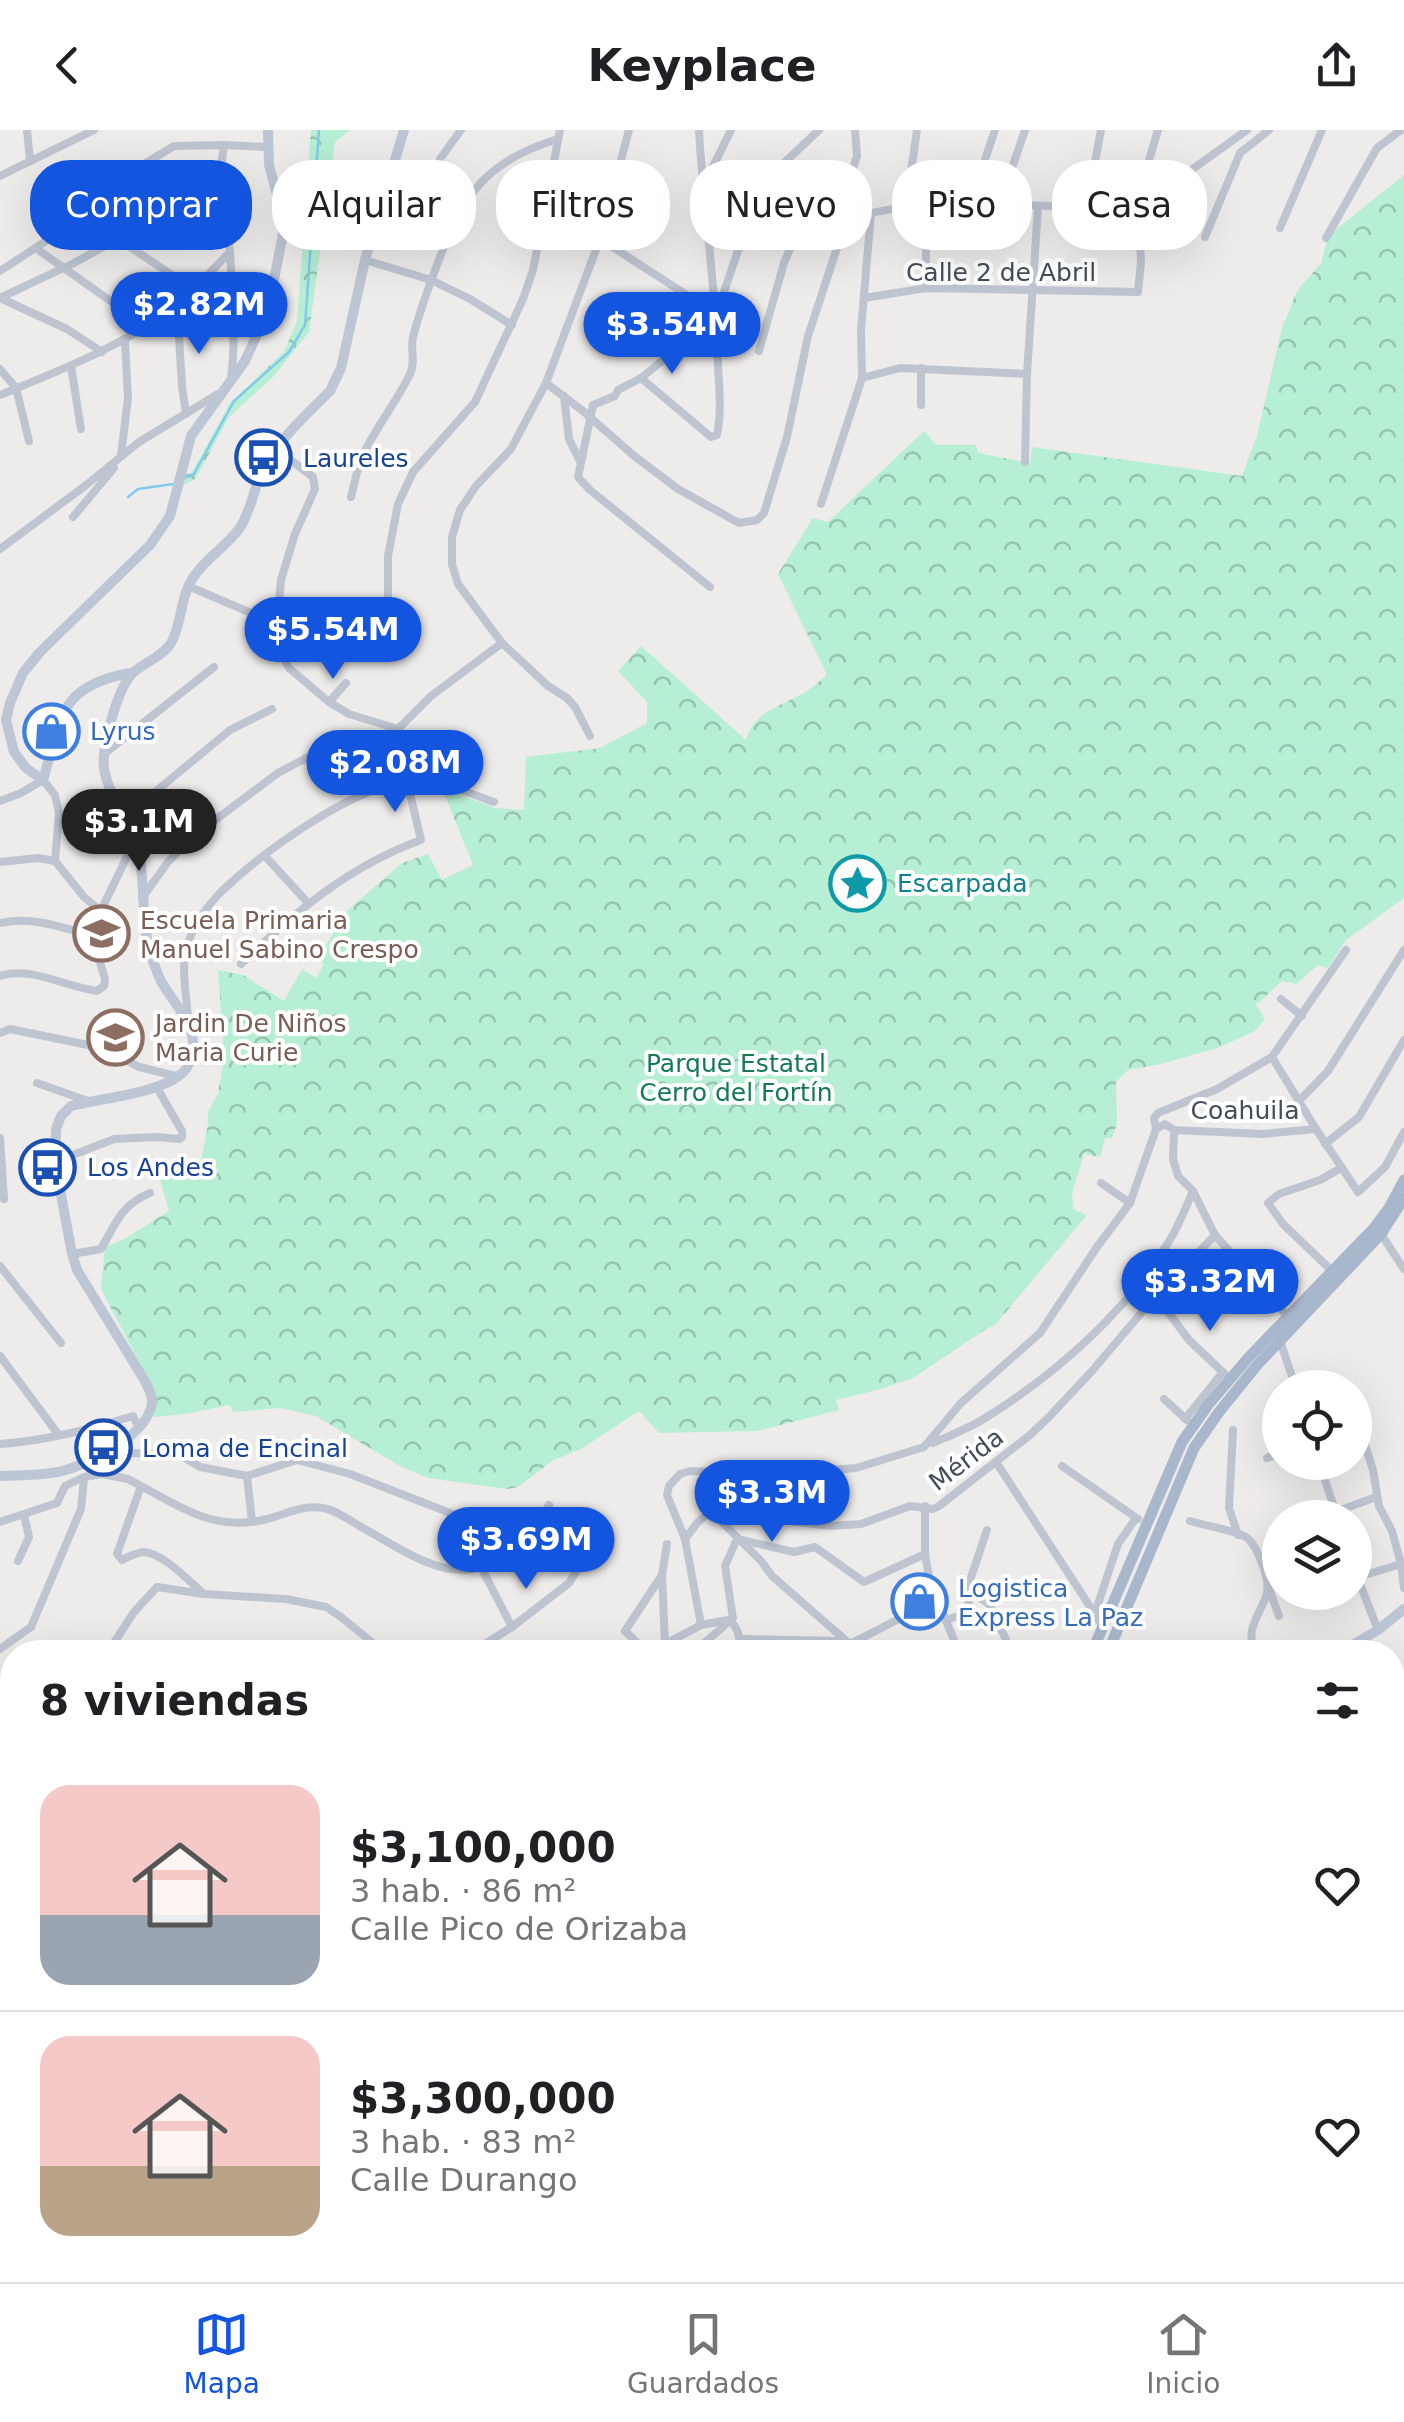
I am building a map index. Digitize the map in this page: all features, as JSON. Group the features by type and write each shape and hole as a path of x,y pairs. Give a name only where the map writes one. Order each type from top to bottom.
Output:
{"main road":[{"path":"268,130 270,176 283,217 268,310 245,360 191,436 170,516 150,546 23,673 3,720 14,752 26,768 43,780 61,715 70,699 108,677 130,674 173,641 188,586 196,572 241,526 261,473 336,380 365,260 404,130"},
{"path":"0,1476 60,1472 83,1464 139,1428 152,1406 145,1381 77,1270 55,1162 56,1128 70,1106 156,1086 178,1077 192,1058 188,1023 162,982 149,949 135,840 103,770 116,705 130,674"},
{"path":"1096,1640 1141,1522 1190,1422 1227,1376 1289,1318 1374,1228 1404,1180"},
{"path":"1113,1640 1194,1448 1219,1412 1280,1341 1382,1234 1404,1198"},
{"path":"1361,1640 1404,1609"}],"street":[{"path":"0,176 30,161 27,130"},
{"path":"32,160 92,130"},
{"path":"440,159 462,130"},
{"path":"620,160 628,130"},
{"path":"699,130 701,160"},
{"path":"717,160 732,130"},
{"path":"788,160 820,130"},
{"path":"855,160 856,130"},
{"path":"913,160 917,130"},
{"path":"985,160 995,130"},
{"path":"1014,160 1024,130"},
{"path":"1095,160 1101,130"},
{"path":"1149,160 1158,130"},
{"path":"1207,232 1240,153 1269,130"},
{"path":"1280,228 1322,130"},
{"path":"1326,238 1377,148 1401,130"},
{"path":"1204,160 1244,131"},
{"path":"350,497 362,456 413,370 412,341 455,217 485,178 508,160 560,134"},
{"path":"391,635 388,556 398,504 414,472 475,402 524,300 560,134"},
{"path":"222,160 224,145"},
{"path":"149,160 168,148 268,147"},
{"path":"1032,207 1052,208"},
{"path":"1025,462 1038,207"},
{"path":"0,271 37,250 146,326"},
{"path":"0,298 98,250"},
{"path":"134,250 193,289"},
{"path":"590,736 568,698 548,686 502,643 458,584 452,564 452,537 460,510 476,486 511,449 546,384 596,250"},
{"path":"618,250 711,307"},
{"path":"641,378 714,437 718,435 707,250"},
{"path":"710,587 578,477 594,404 615,396 618,390 641,378 680,345 711,307 720,304 738,250"},
{"path":"759,351 790,250"},
{"path":"546,384 678,489 739,523 757,520 764,513 787,438 808,336 836,250"},
{"path":"821,504 862,378 868,250"},
{"path":"926,250 926,288"},
{"name":"Calle 2 de Abril","path":"864,298 926,288 1138,292 1140,250"},
{"path":"0,549 138,442 228,385 234,350 230,252"},
{"path":"0,395 125,341 177,305 230,252"},
{"path":"365,260 431,280 512,325"},
{"path":"0,298 68,329 102,352"},
{"path":"177,305 186,414"},
{"path":"73,517 121,456 128,398 125,341"},
{"path":"71,366 81,429"},
{"path":"862,378 900,368 1027,374"},
{"path":"921,368 921,405"},
{"path":"0,369 16,388 29,442"},
{"path":"564,396 569,439 580,462"},
{"path":"276,450 315,482 285,564 277,624 280,651 289,668 349,714 398,729 422,703 502,643"},
{"path":"188,586 277,624"},
{"path":"104,754 214,667"},
{"path":"329,702 346,682"},
{"path":"126,816 230,730 272,709"},
{"path":"142,898 191,838 278,773 308,756 351,743"},
{"path":"0,800 43,780 55,794 59,812 55,861"},
{"path":"242,964 278,928 350,874 386,853 420,840 406,781"},
{"path":"188,1023 185,954 198,920 222,892 320,816 352,798 406,781 451,787 494,802"},
{"path":"0,976 39,976 97,991 104,986 92,936 94,926 135,840"},
{"path":"266,856 309,904"},
{"path":"0,862 38,858 55,861 84,897 102,911"},
{"path":"0,923 44,922 92,936"},
{"path":"924,1447 961,1403 1040,1333 1130,1203 1156,1129 1154,1118 1272,1057 1346,950"},
{"path":"1299,1101 1328,1071 1404,950"},
{"path":"1281,999 1302,1016"},
{"path":"0,1033 10,1029 103,1048 139,1067 178,1077"},
{"path":"1326,1144 1359,1117 1404,1040"},
{"path":"1272,1057 1358,1192 1385,1168 1404,1132"},
{"path":"37,1084 88,1101"},
{"path":"55,1162 114,1139 180,1139 182,1131 156,1086"},
{"name":"Coahuila","path":"1156,1129 1165,1124 1174,1130 1263,1134 1316,1130"},
{"path":"1174,1130 1174,1169 1178,1176 1194,1190 1215,1235 1289,1318"},
{"path":"0,1138 4,1200"},
{"path":"1332,1271 1283,1224 1268,1203 1279,1194 1341,1168"},
{"path":"1100,1183 1130,1203"},
{"path":"701,1625 684,1538 667,1495 668,1486 680,1474 702,1470 783,1474 856,1468 924,1447 979,1422 1092,1337 1146,1274 1175,1231 1194,1190"},
{"path":"72,1254 101,1249 125,1207 150,1192"},
{"path":"1382,1234 1404,1269"},
{"name":"Mérida","path":"711,1511 830,1526 861,1524 910,1506 939,1506 1030,1435 1215,1235"},
{"path":"0,1266 61,1343"},
{"path":"1165,1308 1189,1340 1227,1376"},
{"path":"1280,1341 1290,1370"},
{"path":"0,1356 58,1434"},
{"path":"1164,1398 1190,1422"},
{"path":"0,1444 86,1430 133,1416 139,1428"},
{"path":"1233,1430 1229,1508 1238,1535"},
{"path":"107,1452 180,1455 200,1467 248,1476 297,1460 350,1474 463,1518 487,1513"},
{"path":"996,1462 1102,1625"},
{"path":"12,1640 30,1627 82,1509 83,1464"},
{"path":"1062,1466 1141,1522 1118,1544 1095,1613"},
{"path":"1372,1467 1376,1496 1392,1531 1404,1588"},
{"path":"60,1472 65,1486"},
{"path":"0,1522 56,1503 65,1486 102,1474 128,1479 206,1520 252,1522 307,1507 326,1508 426,1562 459,1570 482,1568 518,1547 539,1524 549,1505"},
{"path":"248,1476 252,1522"},
{"path":"141,1486 118,1558 122,1560 141,1551 154,1554 204,1594"},
{"path":"1368,1500 1376,1496"},
{"path":"925,1506 925,1554 930,1582 954,1640"},
{"path":"684,1538 711,1511 772,1576 844,1640"},
{"path":"18,1561 28,1537 24,1515"},
{"path":"463,1518 482,1568 512,1627"},
{"path":"1190,1521 1246,1537 1258,1551 1262,1565"},
{"path":"946,1620 970,1612 967,1588 986,1530"},
{"path":"738,1539 794,1552 816,1546 864,1582 925,1554"},
{"path":"738,1539 725,1566 732,1621 740,1639 767,1640"},
{"path":"665,1640 662,1575 667,1544"},
{"path":"491,1640 568,1583 593,1545"},
{"path":"1372,1571 1401,1564"},
{"path":"635,1640 625,1631 662,1575"},
{"path":"116,1640 157,1587 286,1599 326,1608 369,1640"},
{"path":"967,1588 989,1604 1006,1640"},
{"path":"853,1640 938,1599"},
{"path":"1251,1640 1250,1631 1262,1604"},
{"path":"1277,1610 1279,1616"},
{"path":"1370,1610 1378,1630"},
{"path":"673,1640 701,1625 732,1621"},
{"path":"709,1640 732,1621"}],"green space":[{"path":"311,130 350,130 335,142 333,160 309,160"},
{"name":"Parque Estatal Cerro del Fortín","path":"1404,175 1404,898 1346,940 1328,968 1318,965 1296,984 1282,981 1256,1005 1265,1019 1255,1031 1220,1047 1128,1070 1116,1082 1117,1124 1112,1138 1105,1138 1100,1157 1084,1154 1072,1193 1073,1209 1087,1215 995,1325 913,1378 836,1400 839,1410 757,1431 659,1433 639,1411 581,1449 552,1461 518,1487 508,1489 428,1478 398,1465 316,1416 280,1408 233,1412 230,1405 154,1417 155,1392 101,1289 105,1247 169,1211 158,1173 200,1167 208,1112 218,1093 224,1057 218,970 243,975 284,1001 302,969 316,978 324,964 318,958 347,911 402,863 428,854 442,880 473,865 442,788 495,808 524,810 526,757 600,748 647,723 647,702 618,671 641,646 746,740 760,717 804,693 827,675 778,574 813,518 828,522 924,431 936,445 976,445 978,453 1030,463 1032,447 1242,476 1257,436 1282,328 1297,291 1321,263 1329,235"},
{"path":"302,250 320,250 309,332 272,378 229,417 196,478 183,486 183,476 192,472 230,403 284,352 297,321"}],"waterway":[{"path":"185,478 194,474 234,401 289,352 305,325 319,130"},
{"path":"128,497 138,489 173,484"}],"place":[{"name":"Laureles","path":"264,458"},
{"name":"Lyrus","path":"51,731"},
{"name":"Escarpada","path":"858,883"},
{"name":"Escuela Primaria Manuel Sabino Crespo","path":"101,934"},
{"name":"Jardin De Niños Maria Curie","path":"116,1037"},
{"name":"Los Andes","path":"48,1167"},
{"name":"Loma de Encinal","path":"103,1448"},
{"name":"Logistica Express La Paz","path":"919,1602"}]}
